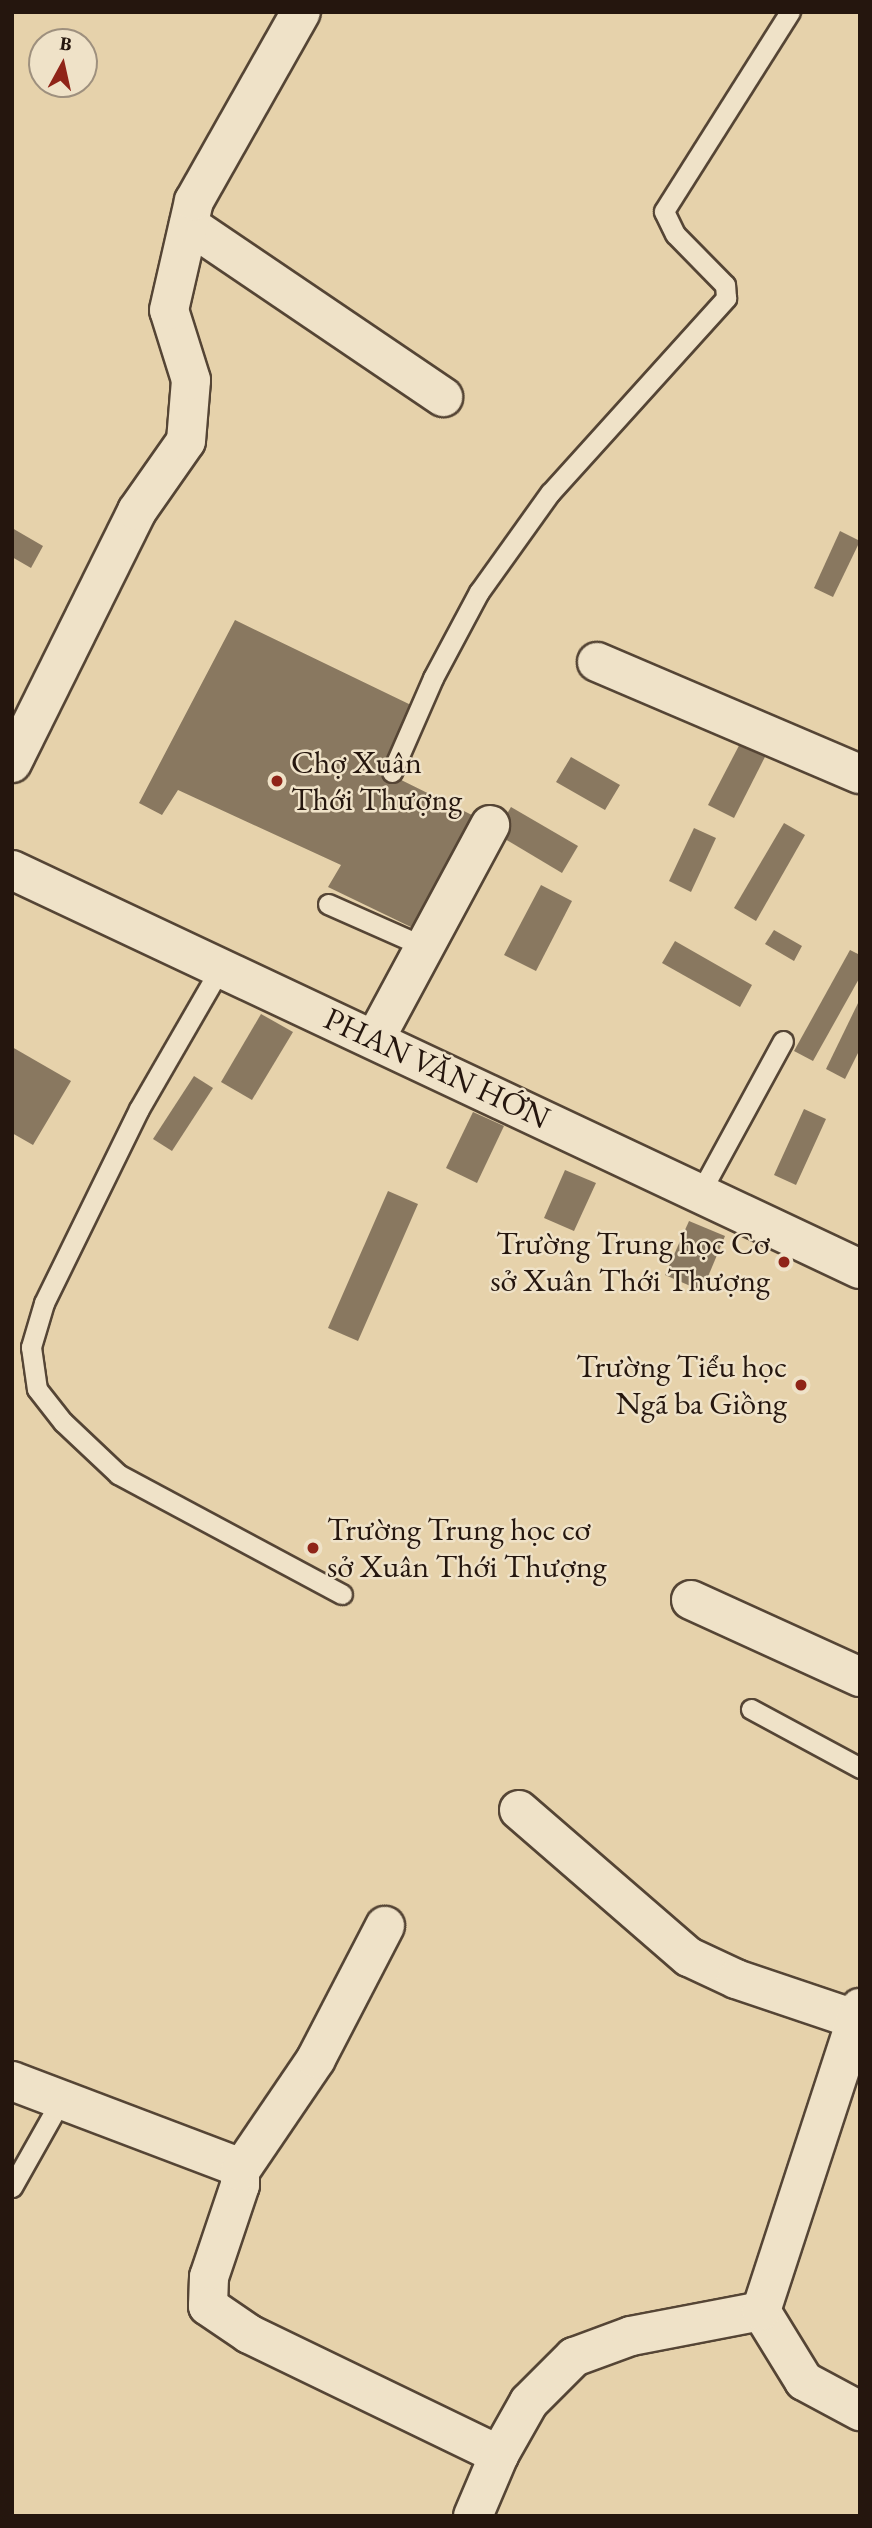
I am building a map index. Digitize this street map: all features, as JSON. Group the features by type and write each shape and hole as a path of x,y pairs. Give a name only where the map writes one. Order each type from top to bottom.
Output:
{"street":[{"path":"12,763 137,511 186,441 191,380 169,310 194,201 301,12"},
{"path":"188,225 443,397"},
{"path":"597,662 860,774"},
{"path":"375,1039 423,946 491,825"},
{"name":"PHAN VĂN HỚN","path":"12,870 860,1269"},
{"path":"691,1600 860,1677"},
{"path":"519,1810 689,1957 736,1979 858,2017 761,2311 804,2381 860,2412"},
{"path":"384,1926 316,2059 240,2171 240,2185 209,2277 208,2306 249,2334 499,2455"},
{"path":"12,2081 182,2144 240,2171"},
{"path":"473,2516 499,2455 529,2402 574,2357 631,2336 761,2311"}],"lane":[{"path":"392,772 433,678 479,592 559,482 726,298 725,285 675,234 664,212 790,12"},
{"path":"328,904 423,946"},
{"path":"221,967 139,1109 44,1303 31,1347 37,1389 63,1422 118,1474 342,1594"},
{"path":"700,1193 783,1041"},
{"path":"751,1709 860,1768"},
{"path":"12,2187 61,2100"}],"building":[{"path":"12,528 43,546 31,568 12,557"},
{"path":"840,531 860,541 833,597 814,588"},
{"name":"Chợ Xuân Thới Thượng","path":"235,620 411,705 385,772 476,817 413,928 328,887 341,865 178,790 162,815 139,803"},
{"path":"744,736 769,749 734,818 708,805"},
{"path":"571,757 620,785 605,810 556,782"},
{"path":"511,807 578,846 562,873 495,833"},
{"path":"784,823 805,835 756,921 734,908"},
{"path":"694,828 716,838 691,892 669,881"},
{"path":"541,885 572,901 536,971 504,955"},
{"path":"774,930 802,946 794,961 765,944"},
{"path":"675,941 752,985 740,1007 662,963"},
{"path":"850,950 860,955 860,977 813,1061 794,1051"},
{"path":"860,999 860,1049 845,1079 826,1069"},
{"path":"261,1014 293,1032 252,1100 221,1082"},
{"path":"12,1047 71,1081 33,1145 12,1133"},
{"path":"194,1076 213,1088 172,1151 153,1139"},
{"path":"804,1109 826,1119 796,1185 774,1175"},
{"path":"473,1112 504,1126 477,1183 446,1168"},
{"path":"565,1170 596,1183 574,1231 544,1218"},
{"path":"388,1191 418,1204 358,1341 328,1328"},
{"path":"689,1221 725,1236 702,1291 665,1275"}],"place":[{"name":"Chợ Xuân Thới Thượng","path":"277,781"},
{"name":"Trường Trung học Cơ sở Xuân Thới Thượng","path":"784,1262"},
{"name":"Trường Tiểu học Ngã ba Giồng","path":"801,1385"},
{"name":"Trường Trung học cơ sở Xuân Thới Thượng","path":"313,1548"}]}
